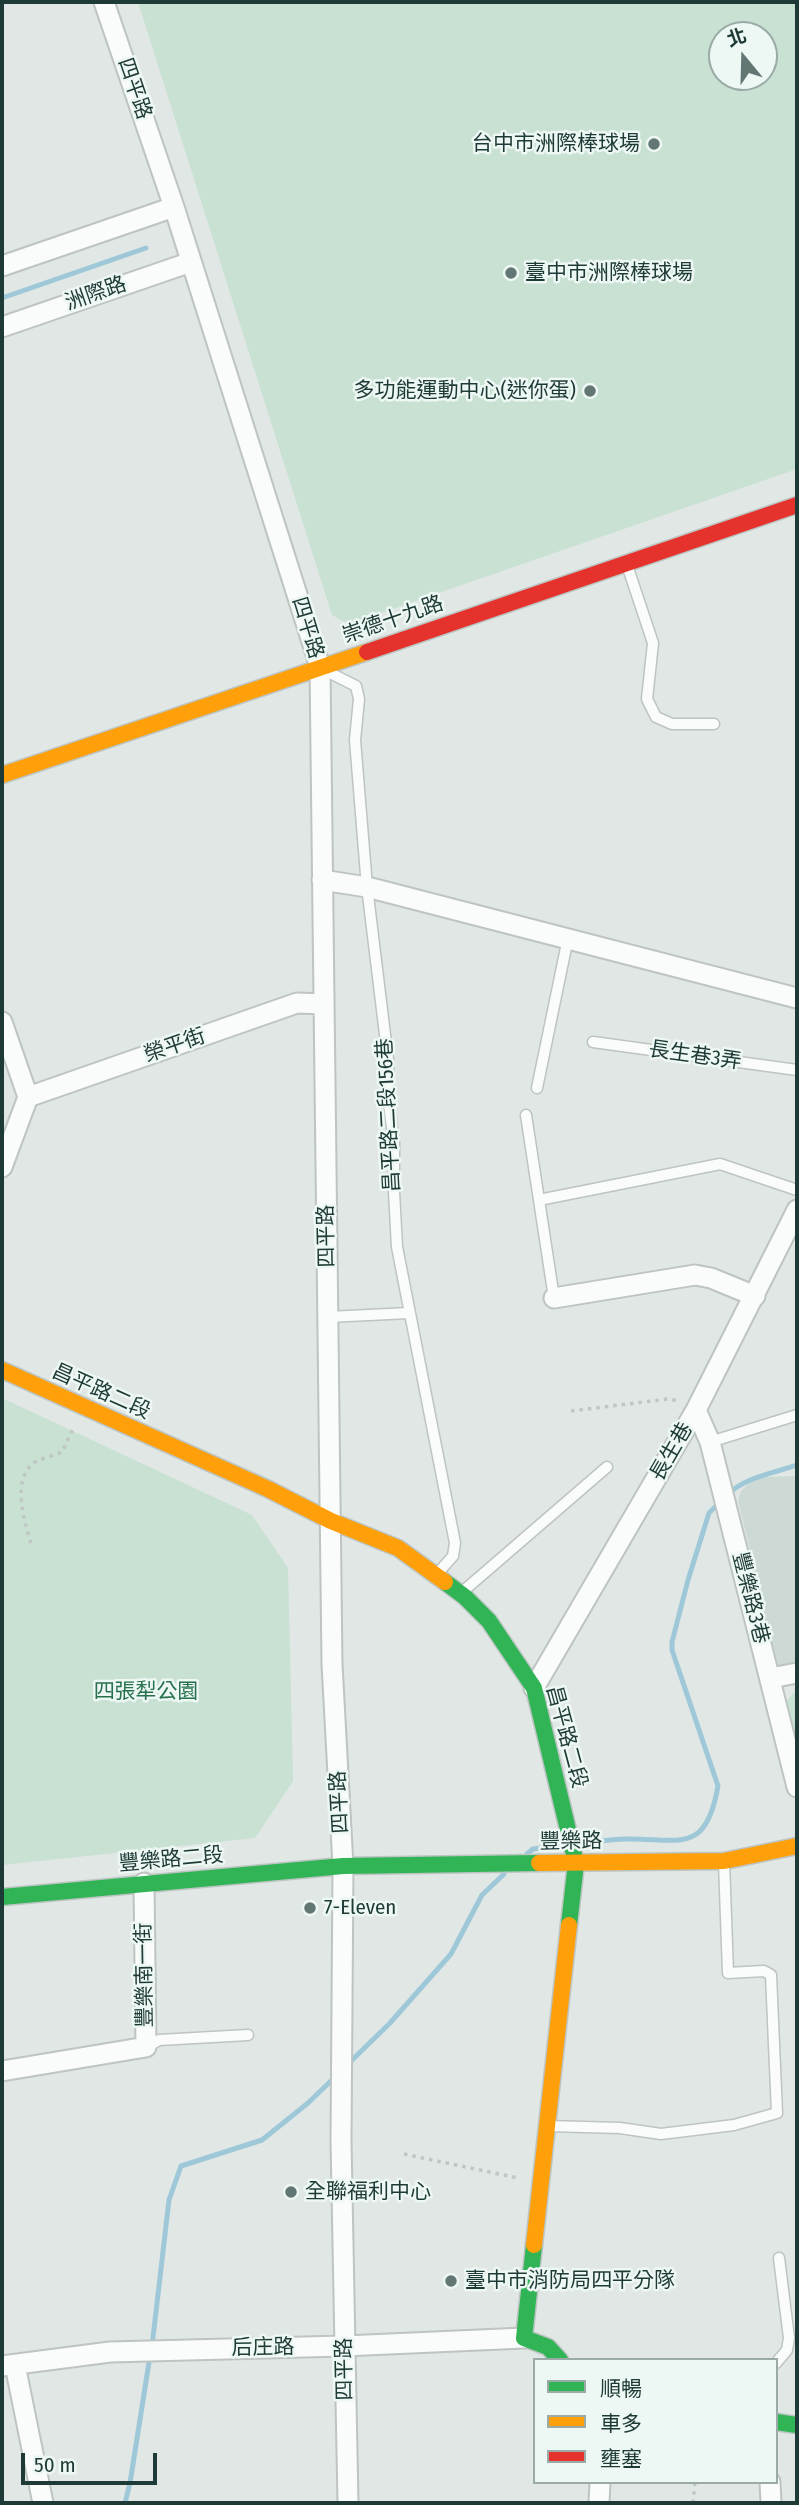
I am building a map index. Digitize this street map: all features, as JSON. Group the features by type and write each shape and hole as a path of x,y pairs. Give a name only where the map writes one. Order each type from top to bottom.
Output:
{"street":[{"name":"四平路","path":"104,2 174,207 320,667 332,1664 343,1866 341,2141 348,2503"},
{"path":"2,266 174,207"},
{"name":"洲際路","path":"2,327 191,262"},
{"name":"崇德十九路","path":"2,775 627,565 797,505"},
{"path":"322,880 367,887 797,998"},
{"name":"榮平街","path":"28,1097 297,1003 324,1004"},
{"path":"2,1022 28,1097 2,1167"},
{"name":"長生巷","path":"534,1688 696,1410 797,1210"},
{"path":"554,1298 695,1275 711,1278 755,1296"},
{"name":"昌平路二段","path":"2,1370 268,1489 331,1521 398,1548 461,1593 489,1621 534,1688 576,1863 524,2338"},
{"name":"豐樂路3巷","path":"696,1410 710,1442 797,1787"},
{"path":"771,1678 797,1673"},
{"name":"豐樂路","path":"343,1866 724,1861 797,1846"},
{"name":"豐樂路二段","path":"2,1896 343,1866"},
{"name":"豐樂南一街","path":"2,2071 146,2047 144,1883"},
{"path":"524,2338 548,2347 558,2358"},
{"name":"后庄路","path":"8,2365 110,2352 524,2338"},
{"path":"8,2365 43,2503"},
{"path":"778,2422 797,2426"},
{"path":"599,2503 600,2484"},
{"path":"770,2484 771,2503"}],"lane":[{"path":"627,565 653,643 647,699 656,717 673,724 714,724"},
{"name":"昌平路二段156巷","path":"320,667 356,686 359,699 355,740 367,887 388,1059 397,1247 455,1543 453,1556 437,1575"},
{"path":"537,1088 568,938"},
{"name":"長生巷3弄","path":"593,1042 797,1070"},
{"path":"526,1115 554,1298"},
{"path":"539,1200 720,1164 797,1190"},
{"path":"328,1317 409,1313"},
{"path":"710,1442 797,1415"},
{"path":"461,1593 607,1466"},
{"path":"547,2126 620,2128 661,2134 734,2125 777,2113 771,1975 764,1970 728,1973 724,1861"},
{"path":"146,2047 159,2040 248,2035"},
{"path":"778,2361 787,2350 789,2338 779,2258"}],"path":[{"path":"571,1411 668,1399 690,1403 696,1410"},
{"path":"31,1543 25,1524 21,1484 33,1463 62,1452 74,1427"},
{"path":"404,2154 541,2182"},
{"path":"693,2503 695,2484"}],"shaded area":[{"path":"797,1476 797,1664 778,1665 738,1501 741,1491 750,1482 766,1477"}],"green space":[{"name":"臺中市洲際棒球場","path":"138,2 797,2 797,469 349,624 332,615"},
{"name":"四張犁公園","path":"2,1398 252,1515 288,1568 293,1781 255,1838 2,1865"},
{"path":"797,1689 797,1748 786,1702"}],"waterway":[{"path":"2,298 146,248"},
{"path":"727,1495 751,1480 797,1465"},
{"path":"581,1844 619,1839 687,1838 698,1833 706,1824 713,1808 718,1786 672,1650 672,1642 709,1513 720,1502"},
{"path":"527,1854 533,1849 564,1845"},
{"path":"347,2065 390,2023 451,1954 482,1895 504,1874"},
{"path":"152,2346 169,2200 181,2166 262,2140 335,2077"},
{"path":"125,2503 150,2356"}],"traffic: fast":[{"path":"445,1582 489,1621 534,1688 576,1863 569,1925"},
{"path":"2,1897 343,1866 539,1863"},
{"path":"534,2245 524,2338 548,2347 558,2358"},
{"path":"778,2422 797,2425"}],"traffic: slow":[{"path":"2,775 367,652"},
{"path":"2,1370 268,1489 331,1521 398,1548 445,1582"},
{"path":"539,1863 724,1861 797,1846"},
{"path":"534,2245 569,1925"}],"traffic: jam":[{"path":"367,652 797,505"}],"place":[{"name":"台中市洲際棒球場","path":"654,144"},
{"name":"臺中市洲際棒球場","path":"511,273"},
{"name":"多功能運動中心(迷你蛋)","path":"590,391"},
{"name":"7-Eleven","path":"310,1908"},
{"name":"全聯福利中心","path":"291,2192"},
{"name":"臺中市消防局四平分隊","path":"451,2281"}]}
